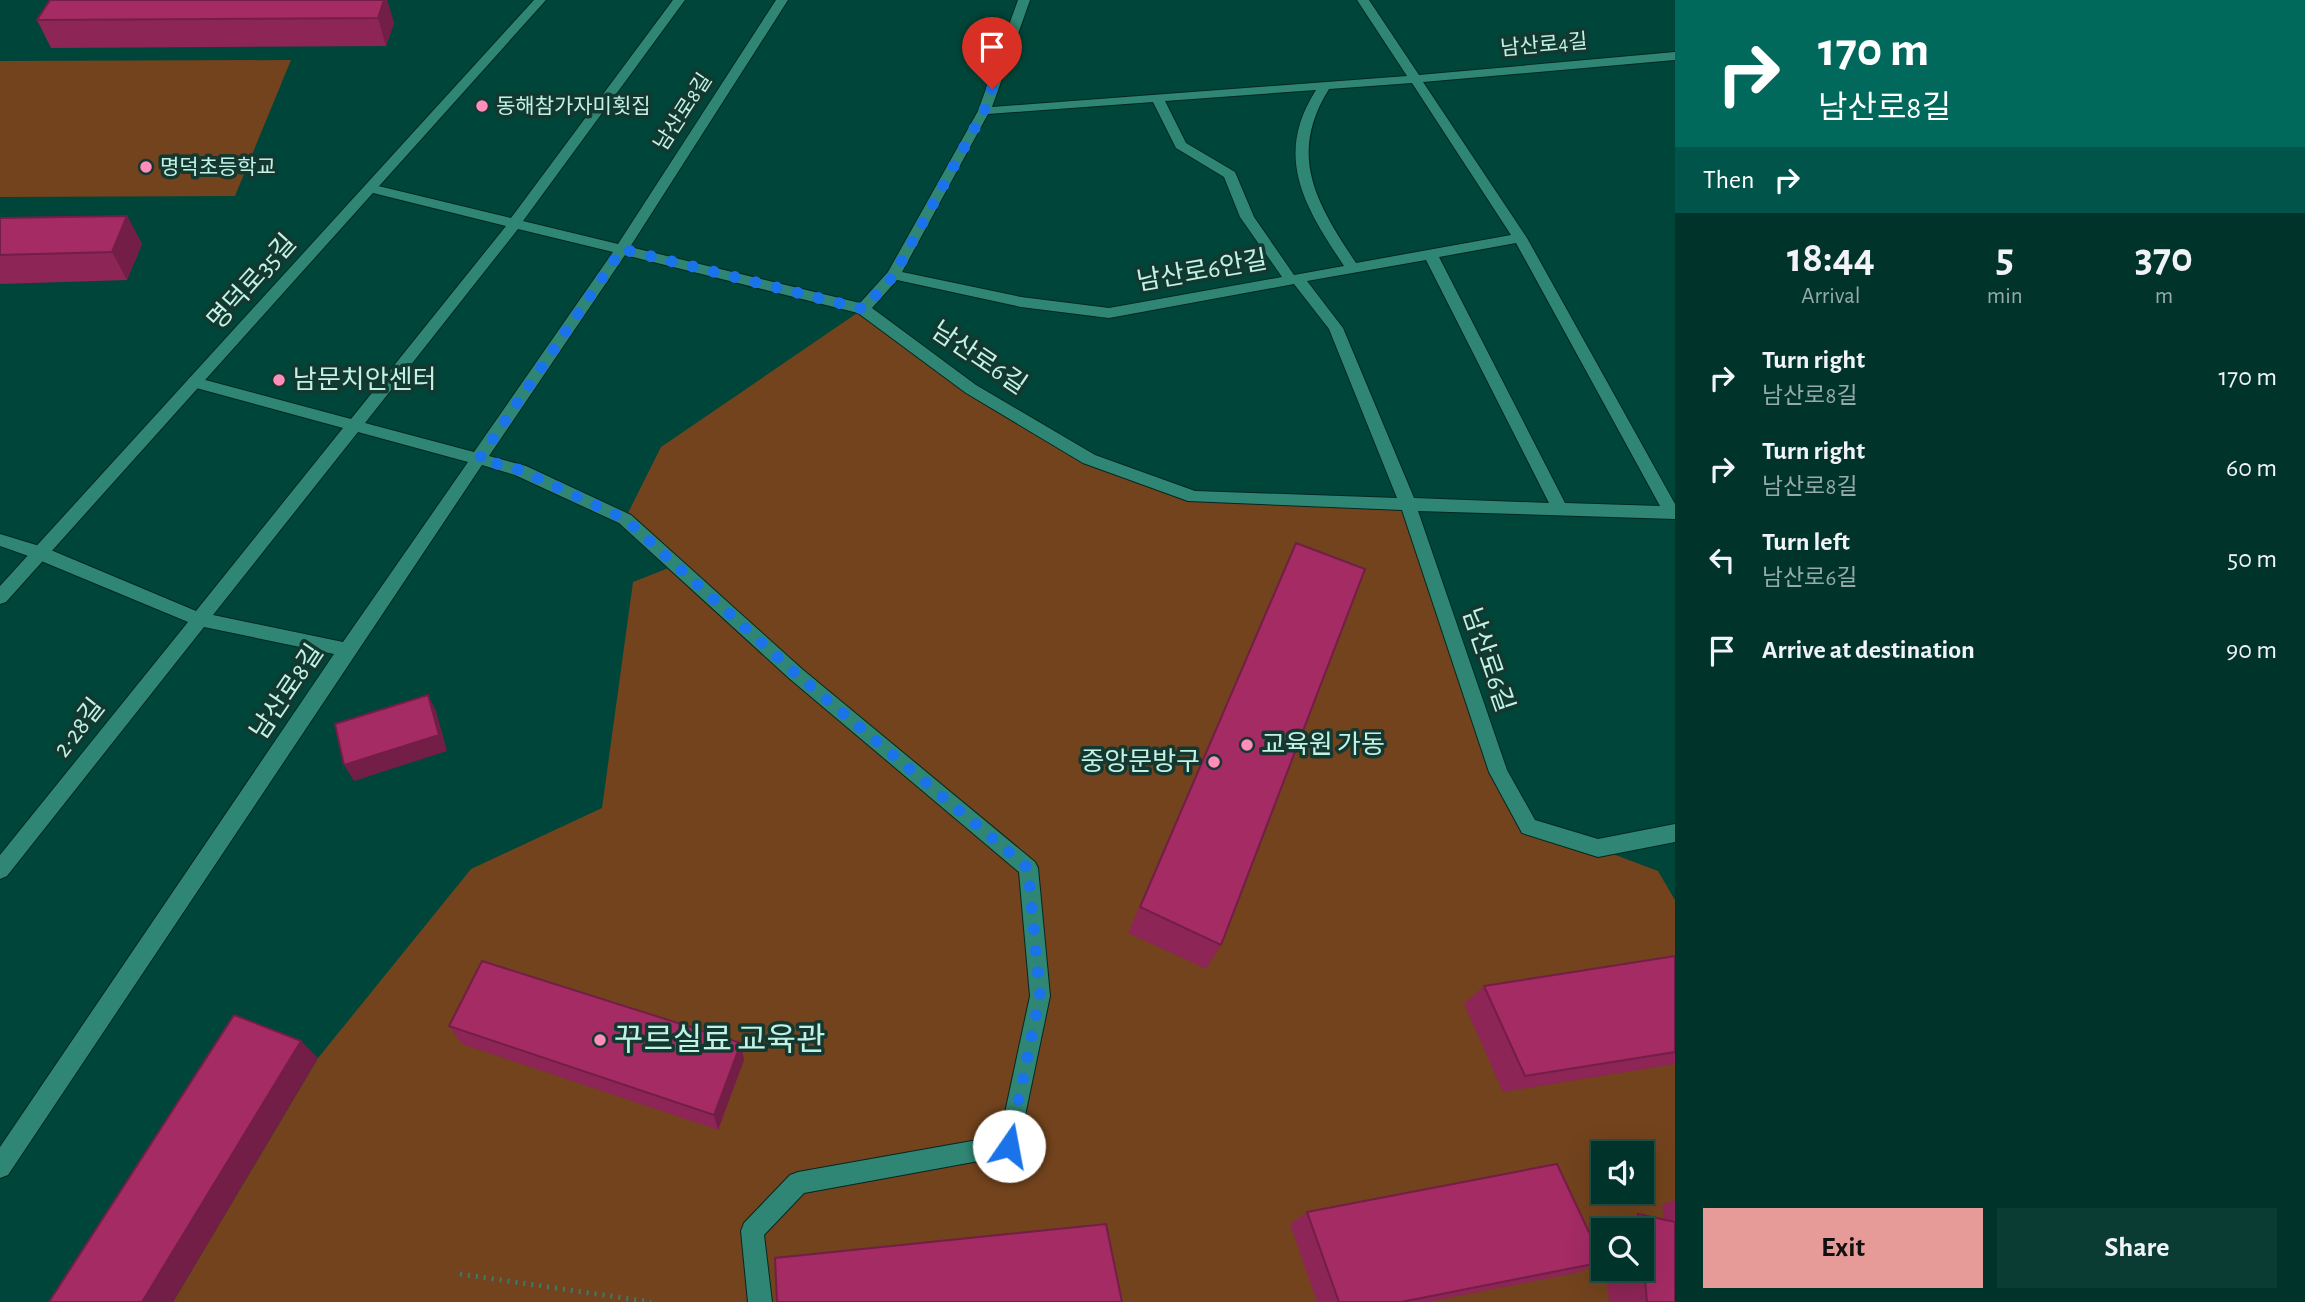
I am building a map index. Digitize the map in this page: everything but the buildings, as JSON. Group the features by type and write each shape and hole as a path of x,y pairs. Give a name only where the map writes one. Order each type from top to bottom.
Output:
{"street":[{"name":"명덕로35길","path":"0,597 540,0"},
{"name":"2·28길","path":"0,870 515,223 679,0"},
{"name":"남산로8길","path":"0,1167 347,650 622,249 782,0"},
{"path":"370,188 863,309 894,275 984,111 1024,0"},
{"path":"1363,0 1520,238 1674,513"},
{"name":"남산로4길","path":"1416,79 1675,55"},
{"path":"984,111 1416,79"},
{"path":"1325,86 1306,118 1302,155 1309,198 1353,269"},
{"path":"1157,99 1172,124 1180,145 1230,175 1247,217 1335,328 1408,504"},
{"name":"남산로6안길","path":"894,275 1021,302 1109,313 1520,238"},
{"path":"1430,254 1560,509"},
{"name":"남산로6길","path":"863,309 971,389 1089,459 1194,497 1674,513"},
{"path":"194,382 520,470 625,519 796,674 1028,868 1040,996 1009,1146 798,1183 752,1231 760,1302"},
{"name":"남산로6길","path":"1408,504 1498,772 1529,827 1598,848 1675,832"},
{"path":"0,540 40,553 199,619 347,650"}],"path":[{"path":"460,1274 651,1302"}],"shaded area":[{"path":"291,60 235,196 0,197 0,61"},
{"path":"863,309 971,389 1089,459 1194,497 1408,504 1529,827 1658,871 1675,900 1675,1302 173,1302 318,1058 471,869 602,808 633,582 676,565 625,519 661,447"}],"place":[{"name":"동해참가자미횟집","path":"482,106"},
{"name":"명덕초등학교","path":"146,167"},
{"name":"남문치안센터","path":"279,380"},
{"name":"교육원 가동","path":"1247,745"},
{"name":"중앙문방구","path":"1214,762"},
{"name":"꾸르실료 교육관","path":"600,1040"}],"route":[{"path":"992,89 984,111 894,275 863,309 622,249 479,459 520,470 625,519 796,674 1028,868 1040,996 1009,1146"}]}
